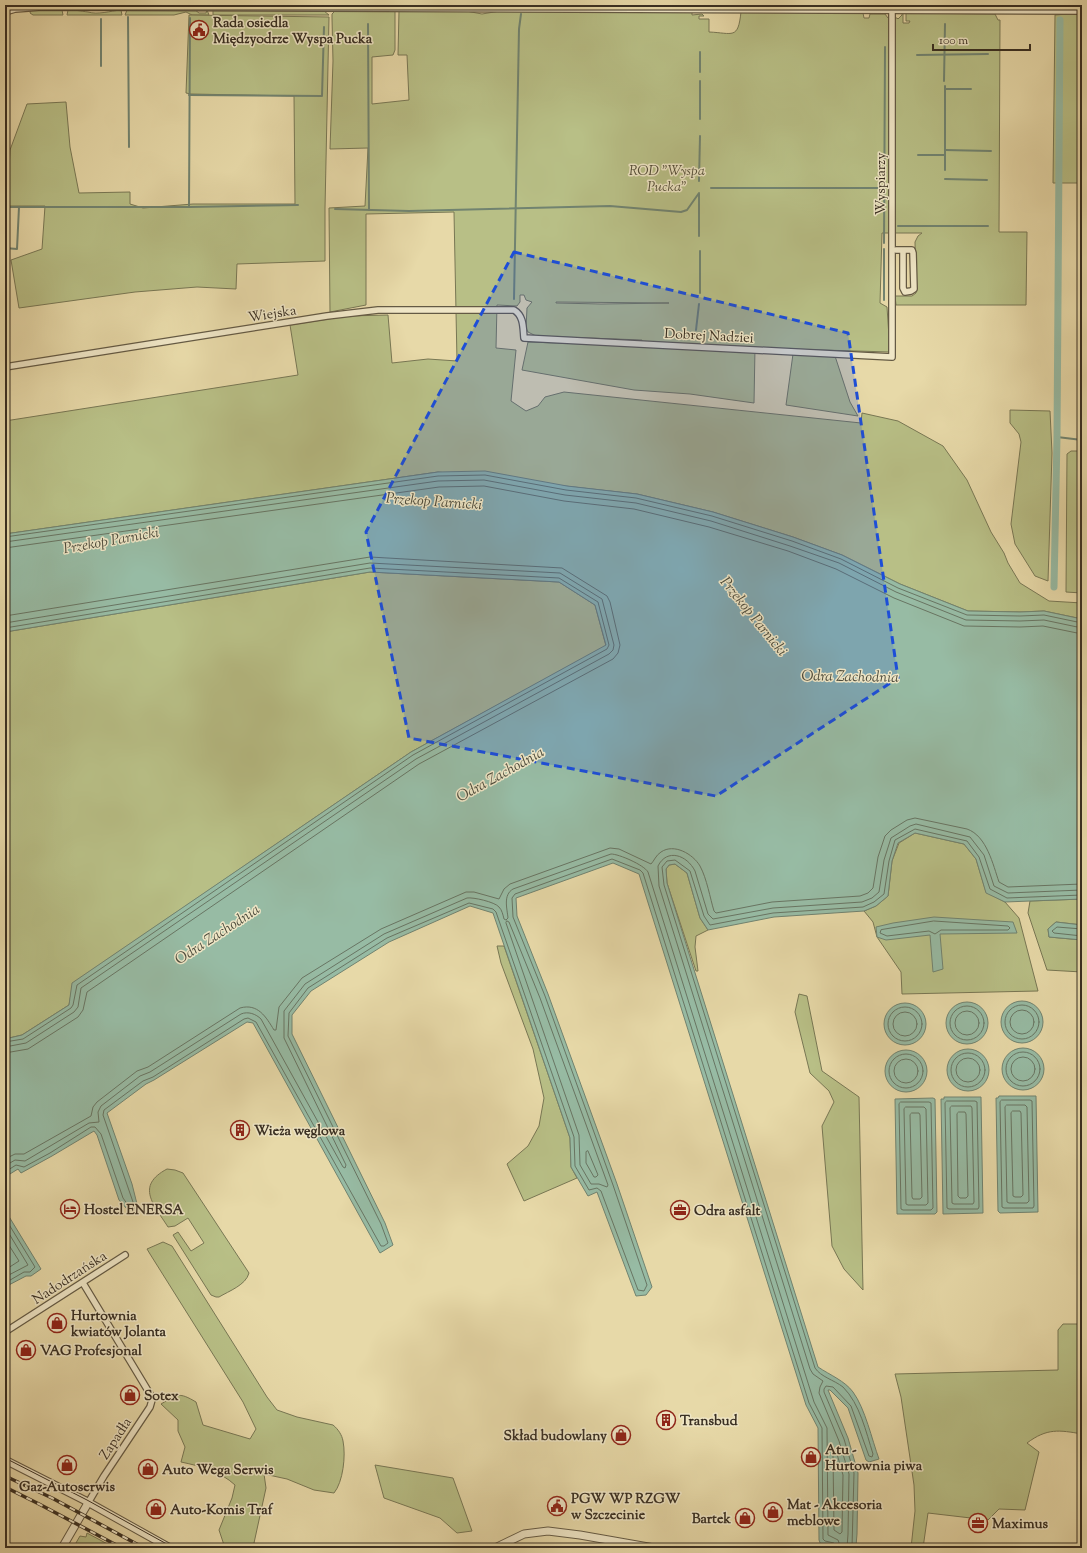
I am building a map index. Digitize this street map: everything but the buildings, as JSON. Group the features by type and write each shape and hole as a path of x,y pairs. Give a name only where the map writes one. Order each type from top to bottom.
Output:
{"street":[{"path":"5,12 15,8 30,7 1082,11"},
{"name":"Wyspiarzy","path":"892,10 892,357"},
{"path":"896,250 912,249 914,253 914,288 911,292 905,292 903,288 902,250"},
{"name":"Wiejska","path":"5,368 374,310 514,310 518,313 522,320 524,338"},
{"name":"Dobrej Nadziei","path":"524,338 892,357"},
{"name":"Nadodrzańska","path":"5,1332 125,1255"},
{"name":"Zapadła","path":"83,1283 150,1394 152,1400 150,1407 104,1476 88,1503"},
{"path":"5,1460 170,1548"},
{"path":"62,1548 88,1503"},
{"path":"495,1548 524,1534 548,1531 654,1548"}],"highlighted area":[{"path":"514,252 848,333 898,678 716,796 409,738 366,532"}],"green space":[{"path":"266,5 582,5 582,6"},
{"path":"725,5 725,7 583,6"},
{"path":"729,5 887,5 887,8 729,7"},
{"path":"892,5 955,5 955,8 891,8"},
{"path":"1001,5 1030,5 1030,8 1001,8"},
{"path":"1045,5 1082,5 1082,8 1045,8"},
{"path":"31,10 62,10 63,15 33,15 30,13"},
{"path":"68,10 96,13 121,10 122,15 67,15"},
{"path":"127,10 195,10 199,13 206,13 207,10 209,15 192,15 186,12 174,15 125,15"},
{"path":"213,10 324,11 329,15 213,15"},
{"name":"ROD \"Wyspa Pucka\"","path":"335,11 395,11 395,50 393,55 372,57 372,104 409,100 407,55 398,55 399,11 466,11 482,14 500,11 692,12 692,15 702,14 704,16 699,16 699,19 709,19 709,32 729,33 736,31 740,21 741,12 863,13 864,18 869,18 870,14 885,14 888,18 898,19 903,13 903,23 909,23 910,21 906,21 906,13 995,14 998,20 1000,20 999,232 1027,232 1026,305 896,305 895,296 912,296 916,293 915,242 918,236 922,233 882,233 880,303 887,307 890,352 755,348 754,403 690,394 634,390 522,370 528,342 641,346 642,340 536,336 528,332 526,328 527,308 532,302 526,300 524,295 520,295 520,302 517,306 497,305 496,348 516,350 511,401 526,411 538,406 545,397 564,392 861,423 862,413 898,421 943,446 967,480 991,532 1020,583 1049,601 1082,603 1082,619 1044,611 968,611 900,584 842,555 793,537 713,512 637,494 438,472 5,534 5,421 298,375 290,325 348,316 388,315 392,363 428,359 457,361 454,212 366,214 366,305 330,312 329,208 365,206 368,148 330,149 333,61 332,14","holes":["556,302 669,303 601,304"]},
{"path":"1082,13 1082,183 1053,183 1055,15"},
{"path":"189,15 329,17 325,261 237,264 236,289 197,287 135,292 19,308 11,260 42,249 45,206 7,206 10,150 27,104 66,102 70,147 79,193 130,192 130,204 143,208 193,204 295,204 294,96 186,93"},
{"path":"793,354 835,356 850,402 858,416 786,405"},
{"path":"1010,410 1050,411 1052,453 1048,581 1035,576 1015,544 1011,524 1021,442 1019,434 1010,423"},
{"path":"1071,451 1082,451 1082,593 1066,592 1067,454"},
{"path":"370,572 559,582 595,605 606,646 411,752 73,983 69,1005 22,1035 9,1038 5,1027 5,632"},
{"path":"915,833 964,844 976,859 986,892 1005,902 1019,918 1038,991 902,994 901,972 877,937 873,922 864,911 876,906 888,896 892,861 899,843"},
{"path":"675,864 687,873 700,918 708,930 696,936 695,947 698,971 696,971 667,883 666,869 669,865"},
{"path":"1082,899 1082,925 1056,922 1048,929 1049,937 1082,940 1082,972 1047,970 1028,913 1030,901"},
{"path":"497,946 504,946 570,1138 571,1167 577,1178 524,1201 507,1164 528,1146 539,1126 544,1098 533,1049 501,963"},
{"path":"799,994 807,996 822,1071 859,1097 863,1290 844,1269 832,1246 822,1126 834,1102 829,1091 810,1073 795,1012"},
{"path":"167,1169 183,1173 249,1273 241,1284 219,1297 211,1295 173,1235 178,1232 191,1251 204,1243 188,1218 175,1226 168,1227 157,1211 150,1196 152,1182 157,1175"},
{"path":"163,1242 172,1246 267,1397 277,1410 297,1417 333,1425 340,1432 342,1439 344,1454 342,1476 334,1493 314,1490 287,1479 264,1474 266,1488 254,1543 248,1548 225,1548 219,1530 232,1498 235,1485 223,1476 202,1467 181,1462 185,1447 178,1431 178,1420 161,1404 175,1396 186,1397 196,1402 203,1425 250,1439 256,1429 243,1402 147,1249"},
{"path":"1063,1324 1082,1324 1082,1434 1053,1431 1034,1438 1027,1443 1039,1452 1025,1510 999,1509 988,1520 928,1513 923,1548 911,1548 915,1511 914,1485 901,1397 895,1374 1058,1370 1058,1330"},
{"path":"375,1465 453,1478 472,1531 457,1533 440,1518 384,1498"},
{"path":"87,1533 115,1548 73,1548 80,1536 86,1537"}],"water":[{"path":"485,471 567,486 637,494 713,512 793,537 842,555 900,584 968,611 1044,611 1082,619 1082,899 1005,902 986,893 976,859 964,844 915,833 898,843 892,861 888,896 876,906 864,911 774,917 708,930 700,918 687,873 675,864 669,865 666,869 667,883 818,1367 842,1381 853,1392 865,1415 879,1459 869,1462 866,1460 848,1408 830,1390 828,1390 848,1438 858,1473 856,1546 840,1547 821,1545 819,1540 818,1428 806,1405 639,874 613,863 516,898 517,916 548,994 617,1184 652,1287 646,1295 636,1296 597,1192 588,1196 571,1167 570,1138 493,913 470,906 389,942 311,991 292,1015 292,1034 385,1223 393,1245 380,1253 253,1023 247,1022 146,1084 107,1113 132,1184 138,1208 127,1209 119,1200 97,1135 94,1131 21,1173 18,1169 5,1177 5,1039 22,1035 69,1005 72,983 411,752 606,645 595,605 559,582 370,572 5,632 5,534 438,472"},
{"path":"934,917 1013,922 1017,933 940,934 943,969 933,972 930,935 886,940 877,937 876,927"},
{"path":"1056,922 1082,925 1082,940 1049,937 1048,929"},
{"path":"1018,1001 1026,1001 1037,1007 1043,1018 1043,1026 1037,1037 1026,1043 1018,1043 1007,1037 1001,1026 1001,1018 1007,1007"},
{"path":"963,1002 971,1002 979,1005 985,1011 988,1023 985,1035 979,1041 971,1044 963,1044 955,1041 949,1035 946,1027 946,1019 949,1011 955,1005"},
{"path":"901,1003 909,1003 917,1006 923,1012 926,1024 923,1036 917,1042 909,1045 901,1045 893,1042 887,1036 884,1028 884,1020 887,1012 893,1006"},
{"path":"1019,1048 1027,1048 1038,1054 1044,1065 1044,1073 1038,1084 1027,1090 1019,1090 1008,1084 1002,1073 1002,1065 1008,1054"},
{"path":"964,1049 972,1049 983,1055 989,1066 989,1074 983,1085 972,1091 964,1091 953,1085 947,1074 947,1066 953,1055"},
{"path":"902,1050 910,1050 921,1056 927,1067 927,1075 921,1086 910,1092 902,1092 891,1086 885,1075 885,1067 891,1056"},
{"path":"999,1096 1036,1096 1038,1212 1000,1213 998,1211 996,1098"},
{"path":"944,1097 981,1097 983,1213 943,1214 941,1099 944,1099"},
{"path":"895,1099 935,1099 937,1212 935,1214 897,1214"},
{"path":"5,1210 41,1269 31,1276 26,1276 5,1287"}],"waterway":[{"path":"514,299 519,29 521,14"},
{"path":"128,17 129,147"},
{"path":"189,207 190,18"},
{"path":"101,19 101,66"},
{"path":"1054,587 1057,437 1060,20"},
{"path":"368,24 369,210"},
{"path":"944,81 945,24"},
{"path":"189,95 322,96 324,27"},
{"path":"884,243 885,47"},
{"path":"700,52 700,72"},
{"path":"917,55 988,54"},
{"path":"700,81 700,119"},
{"path":"945,86 945,170"},
{"path":"945,89 971,89"},
{"path":"699,181 700,136"},
{"path":"945,150 991,151"},
{"path":"918,155 945,155"},
{"path":"945,179 987,180"},
{"path":"711,188 885,188"},
{"path":"335,209 409,211 610,206 681,212 687,210 699,193"},
{"path":"699,194 699,236"},
{"path":"5,207 189,207 298,205"},
{"path":"5,248 17,249 19,207"},
{"path":"898,226 988,226"},
{"path":"884,249 884,300"},
{"path":"700,251 700,293"},
{"path":"696,330 699,304"},
{"path":"1057,437 1082,440"}],"tram line":[{"path":"5,1458 87,1500 174,1548"}],"railway":[{"path":"5,1476 52,1498 144,1548"},
{"path":"5,1487 122,1548"},
{"path":"5,1541 10,1548"}],"place":[{"name":"Rada osiedla Międzyodrze Wyspa Pucka","path":"199,30"},
{"name":"Wieża węglowa","path":"240,1130"},
{"name":"Hostel ENERSA","path":"70,1209"},
{"name":"Odra asfalt","path":"680,1210"},
{"name":"Hurtownia kwiatów Jolanta","path":"57,1323"},
{"name":"VAG Profesjonal","path":"26,1350"},
{"name":"Sotex","path":"130,1395"},
{"name":"Transbud","path":"666,1420"},
{"name":"Skład budowlany","path":"621,1435"},
{"name":"Atu - Hurtownia piwa","path":"811,1457"},
{"name":"Gaz-Autoserwis","path":"67,1465"},
{"name":"Auto Wega Serwis","path":"148,1469"},
{"name":"PGW WP RZGW w Szczecinie","path":"557,1506"},
{"name":"Auto-Komis Traf","path":"156,1509"},
{"name":"Mat - Akcesoria meblowe","path":"773,1512"},
{"name":"Bartek","path":"745,1518"},
{"name":"Maximus","path":"978,1523"}],"water label":[{"name":"Przekop Parnicki","path":"434,501"},
{"name":"Przekop Parnicki","path":"111,540"},
{"name":"Przekop Parnicki","path":"754,616"},
{"name":"Odra Zachodnia","path":"850,676"},
{"name":"Odra Zachodnia","path":"500,774"},
{"name":"Odra Zachodnia","path":"217,934"}]}
